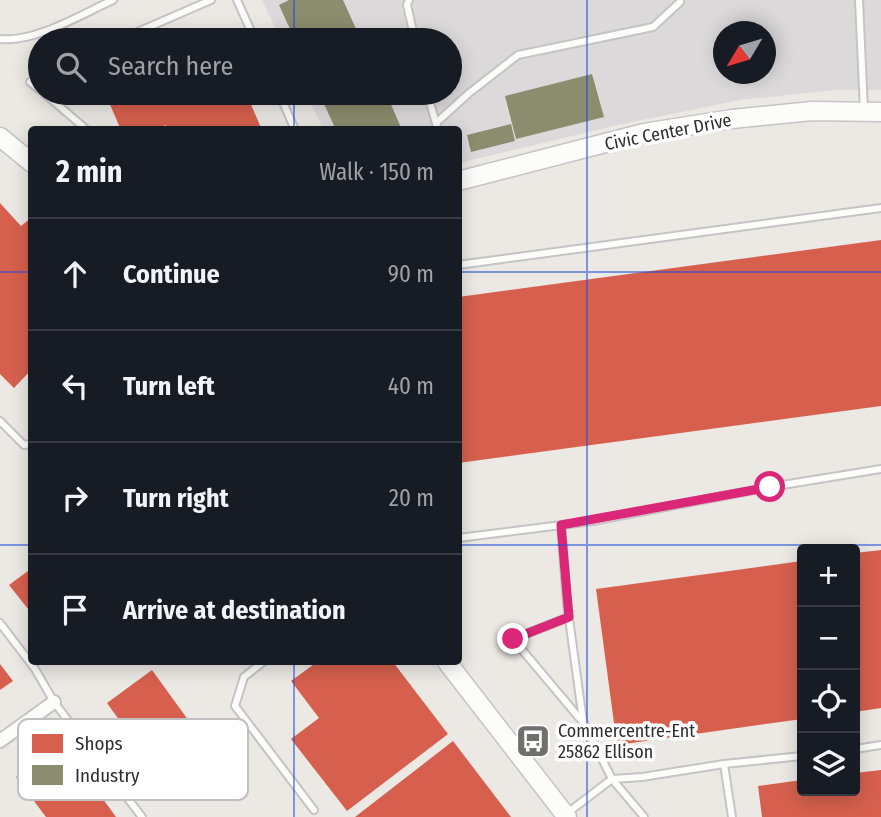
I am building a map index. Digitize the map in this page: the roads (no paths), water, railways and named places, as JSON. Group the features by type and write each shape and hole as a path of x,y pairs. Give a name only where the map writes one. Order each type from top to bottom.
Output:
{"street":[{"name":"Civic Center Drive","path":"462,180 644,133 732,119 813,111 873,112"},
{"path":"0,137 28,160"},
{"path":"449,665 566,816"},
{"path":"30,719 54,702"},
{"path":"0,741 18,728"}],"lane":[{"path":"51,28 113,0"},
{"path":"147,28 211,0"},
{"path":"237,0 250,28"},
{"path":"409,0 407,5 412,28"},
{"path":"462,100 518,55 653,27 680,0"},
{"path":"859,0 873,112"},
{"path":"0,39 10,40 28,36"},
{"path":"58,105 82,126"},
{"path":"284,105 293,126"},
{"path":"431,105 437,126 457,105"},
{"path":"462,264 881,208"},
{"path":"0,421 24,445 28,444"},
{"path":"462,537 561,525 881,469"},
{"path":"561,525 569,617 583,721"},
{"path":"569,617 513,639 583,721 611,779 644,817"},
{"path":"0,623 28,660"},
{"path":"32,665 67,719"},
{"path":"245,719 235,706 244,677 259,665"},
{"path":"248,723 314,810"},
{"path":"860,748 881,745"},
{"path":"566,816 611,779 797,757"},
{"path":"724,764 732,817"},
{"path":"129,800 142,817"}],"place":[{"name":"Commercentre-Ent 25862 Ellison","path":"533,741"}]}
